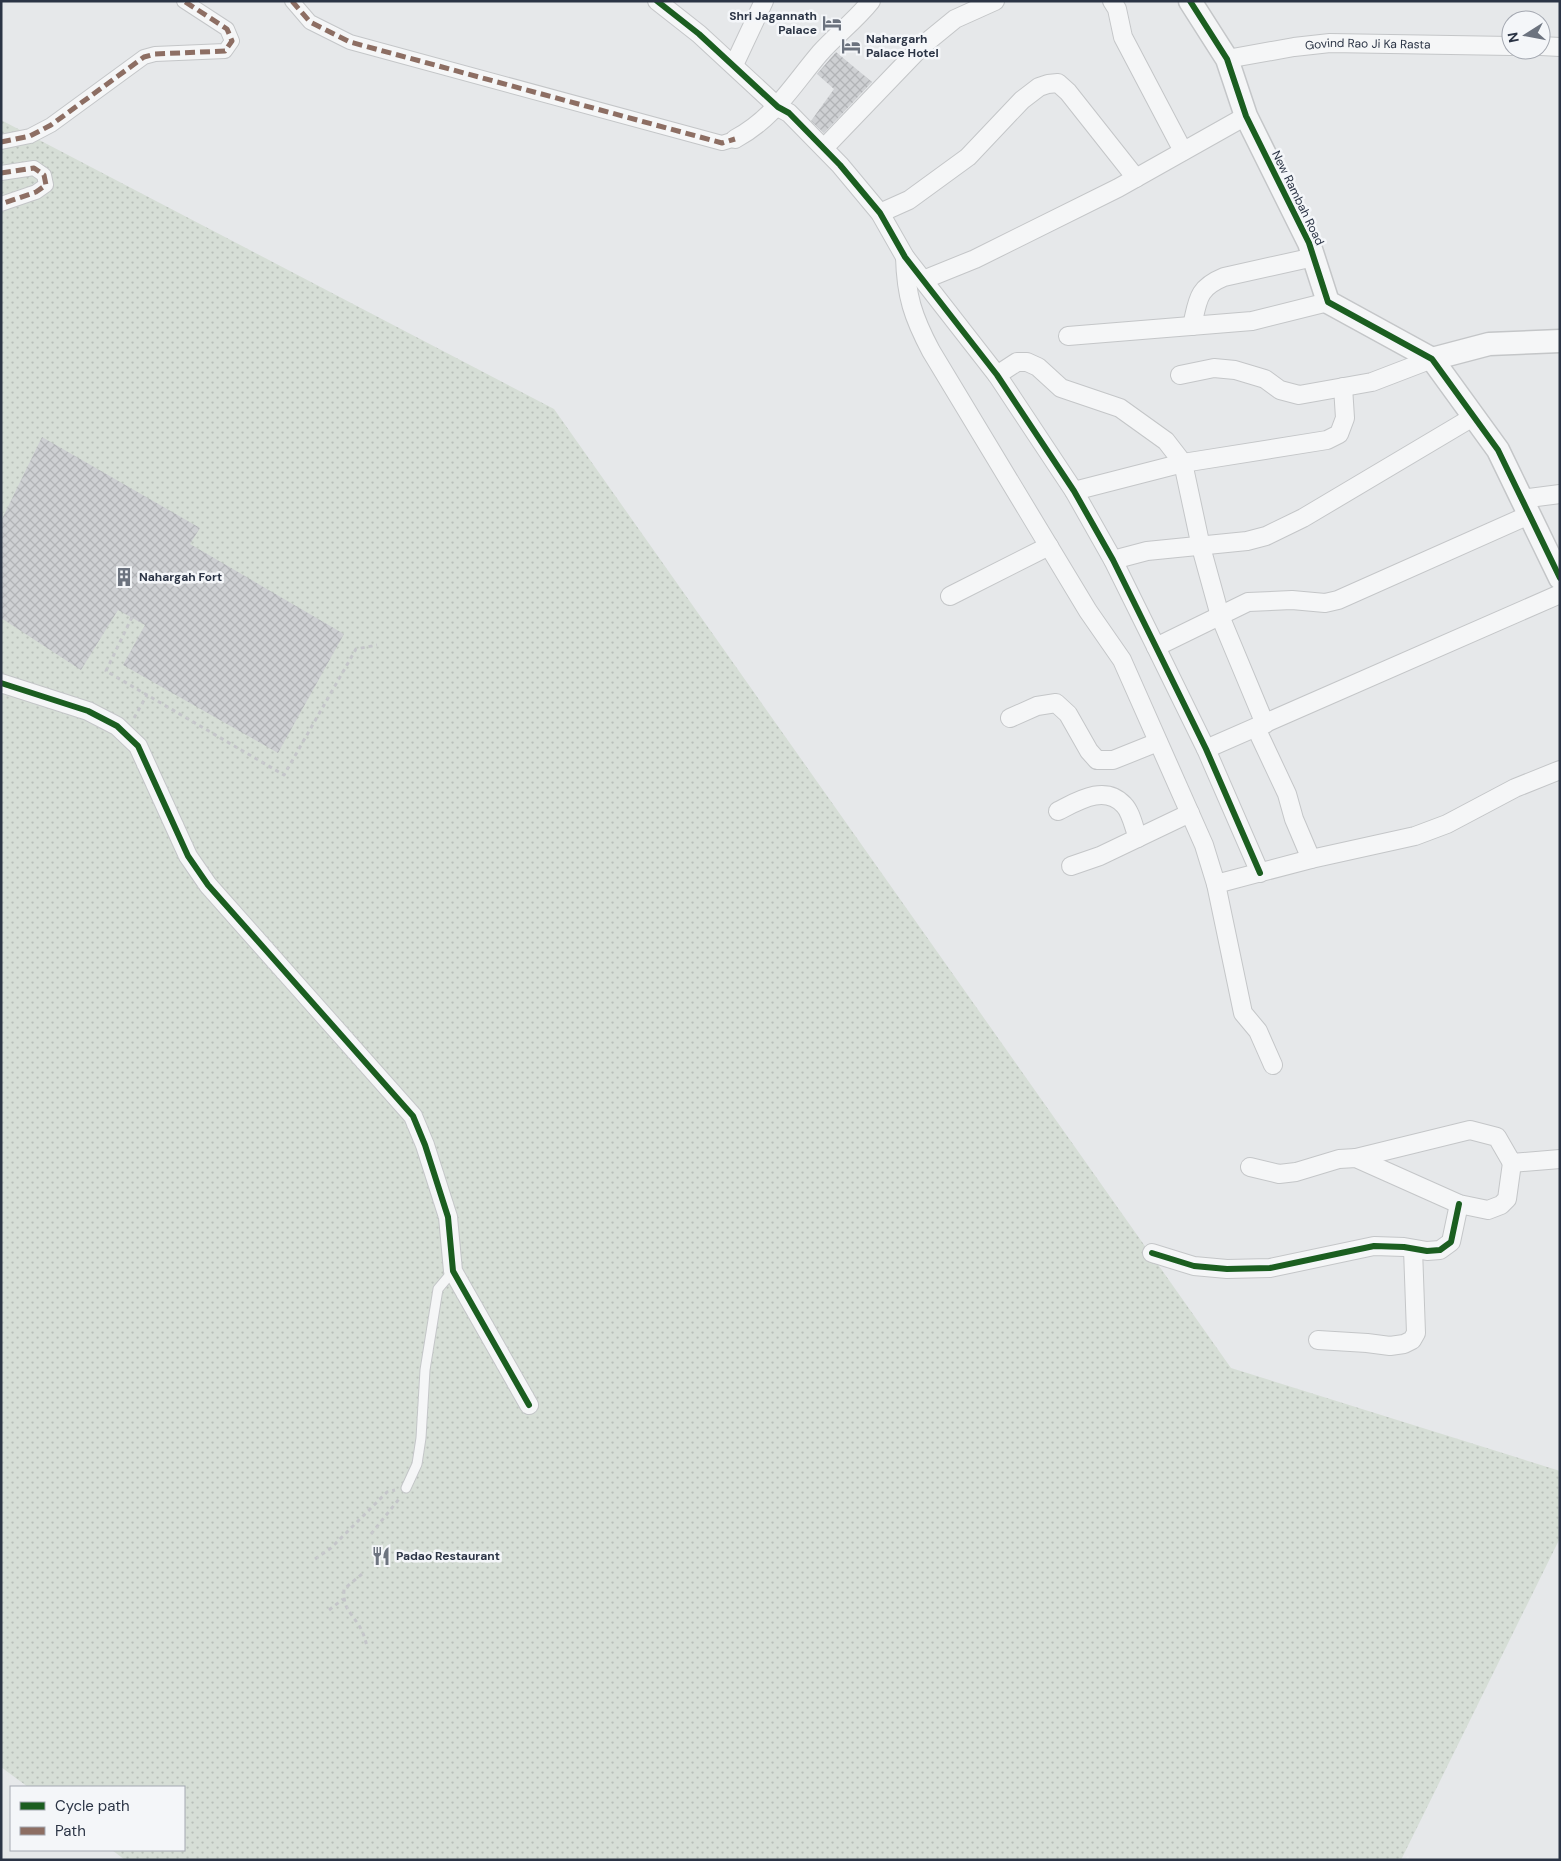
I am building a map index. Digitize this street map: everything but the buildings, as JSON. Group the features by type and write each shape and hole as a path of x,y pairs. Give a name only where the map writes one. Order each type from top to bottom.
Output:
{"street":[{"path":"1,142 30,136 51,125 144,57 154,54 225,52 232,41 227,29 184,1"},
{"path":"292,1 310,22 350,42 722,142 735,139 749,132 778,107 821,52 871,1"},
{"path":"657,1 699,34 778,107 789,113 840,165 880,213 905,257 997,375 1074,491 1113,560 1206,749 1260,873"},
{"path":"734,66 764,1"},
{"path":"824,148 922,46 955,19 995,1"},
{"path":"1112,1 1117,9 1123,37 1183,151"},
{"name":"New Rambah Road","path":"1190,1 1227,59 1246,116 1310,243 1328,302"},
{"name":"Govind Rao Ji Ka Rasta","path":"1227,59 1294,47 1330,43 1501,46"},
{"path":"880,213 909,200 968,157 1022,100 1039,87 1048,84 1058,83 1068,92 1136,178"},
{"path":"923,280 975,259 1136,178 1246,116"},
{"path":"1,173 34,168 44,175 46,186 36,192 1,204"},
{"path":"905,257 908,294 917,323 931,351 1088,611 1122,660 1204,845 1216,884 1243,1013 1258,1031 1273,1065"},
{"path":"1192,326 1200,294 1211,282 1224,277 1314,257"},
{"path":"1068,336 1252,321 1328,302 1432,358 1498,450 1560,578"},
{"path":"1180,375 1214,368 1235,370 1265,379 1280,390 1299,395 1372,382 1432,358 1489,344 1560,341"},
{"path":"997,375 1017,362 1028,362 1038,367 1061,388 1120,408 1166,441 1183,463 1201,546 1220,616 1287,794 1294,819 1311,859"},
{"path":"1074,491 1183,463 1327,440 1339,434 1345,418 1342,387"},
{"path":"1113,560 1147,551 1247,541 1266,536 1303,518 1473,417"},
{"path":"1156,647 1248,602 1292,600 1325,603 1338,600 1525,507 1560,494"},
{"path":"950,596 1049,546"},
{"path":"1206,749 1560,594"},
{"path":"1,683 88,711 117,726 138,746 188,856 208,885 414,1116 448,1217 453,1271 529,1406"},
{"path":"1010,718 1037,706 1056,703 1068,714 1089,751 1097,760 1114,760 1158,742"},
{"path":"1216,884 1311,859 1415,836 1447,824 1515,788 1560,770"},
{"path":"1058,811 1085,798 1098,795 1113,797 1125,806 1138,838"},
{"path":"1071,866 1100,856 1190,813"},
{"path":"1250,1168 1279,1174 1296,1172 1339,1159 1356,1158 1470,1130 1498,1137 1512,1163 1507,1199 1501,1205 1488,1210 1459,1204 1356,1158"},
{"path":"1512,1163 1560,1159"},
{"path":"1152,1253 1194,1266 1227,1270 1270,1268 1374,1246 1427,1252 1440,1250 1451,1242 1459,1204"},
{"path":"1318,1340 1367,1342 1390,1346 1404,1344 1412,1340 1416,1333 1413,1249"}],"lane":[{"path":"406,1488 416,1464 421,1438 425,1370 438,1289 453,1271"}],"path":[{"path":"132,617 106,671 284,775 356,649 377,645"},
{"path":"125,734 147,695"},
{"path":"370,1534 406,1488"},
{"path":"315,1559 332,1548 387,1492 406,1488"},
{"path":"362,1574 344,1589 343,1599 346,1610 359,1625 367,1646"},
{"path":"329,1610 343,1599"}],"shaded area":[{"path":"1,120 554,409 1231,1368 1560,1471 1560,1538 1401,1860 125,1860 113,1851 185,1851 185,1786 27,1786 1,1767"}],"marked path":[{"path":"1,142 30,136 51,125 144,57 155,54 225,51 232,41 227,29 184,1"},
{"path":"292,1 310,22 350,42 722,143 735,139"},
{"path":"1,173 34,168 44,175 46,185 36,192 1,204"}],"cycle path":[{"path":"657,1 699,34 778,107 789,113 840,165 880,213 905,257 997,375 1074,491 1113,560 1206,749 1260,873"},
{"path":"1190,1 1227,59 1246,116 1309,243 1328,302 1432,359 1498,450 1560,578"},
{"path":"1,683 88,711 117,726 138,746 188,856 208,885 413,1116 425,1145 448,1217 453,1271 529,1405"},
{"path":"1152,1253 1194,1266 1227,1269 1270,1268 1374,1246 1404,1247 1427,1251 1440,1250 1451,1242 1459,1204"}],"place":[{"name":"Shri Jagannath Palace","path":"832,23"},
{"name":"Nahargarh Palace Hotel","path":"851,46"},
{"name":"Nahargah Fort","path":"124,577"},
{"name":"Padao Restaurant","path":"381,1556"}]}
